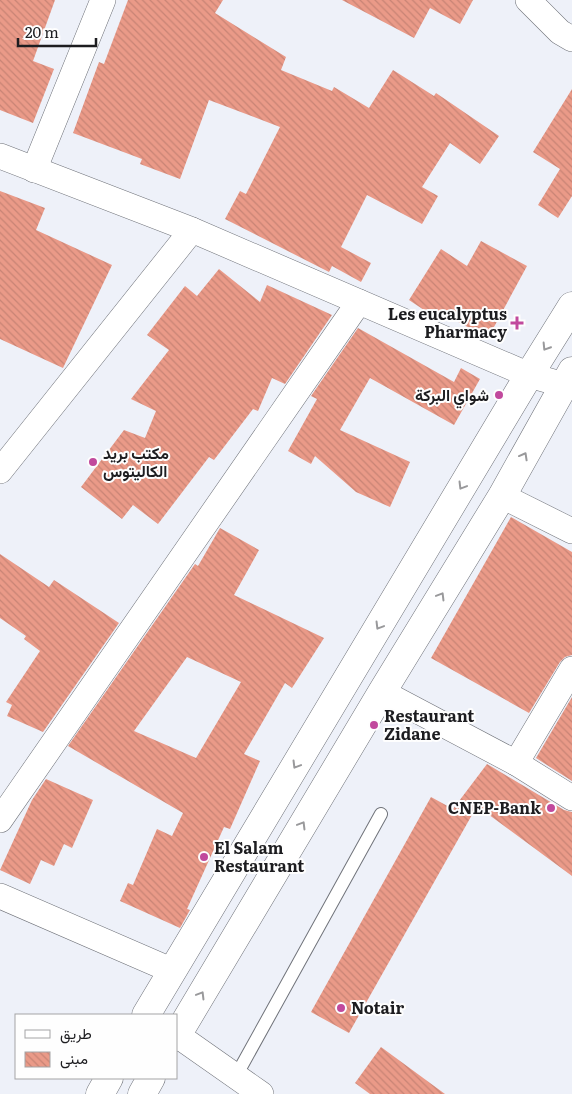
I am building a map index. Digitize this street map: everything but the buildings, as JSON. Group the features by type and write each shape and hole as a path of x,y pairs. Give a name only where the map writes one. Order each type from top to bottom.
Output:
{"main road":[{"path":"147,1014 529,374 572,306"},
{"path":"178,1034 382,692 502,496 568,378"},
{"path":"100,1094 108,1079"},
{"path":"142,1094 150,1079"}],"street":[{"path":"34,170 103,0"},
{"path":"528,0 560,32 572,39"},
{"path":"0,156 192,230 529,374 568,378"},
{"path":"0,471 192,230"},
{"path":"0,820 358,302"},
{"path":"502,496 572,531"},
{"path":"516,763 572,669"},
{"path":"382,692 516,763 572,798"},
{"path":"0,896 173,971"},
{"path":"178,1037 262,1094"}],"lane":[{"path":"236,1076 381,814"}],"place":[{"name":"Les eucalyptus Pharmacy","path":"517,323"},
{"name":"شواي البركة","path":"499,395"},
{"name":"مكتب بريد الكاليتوس","path":"93,462"},
{"name":"Restaurant Zidane","path":"374,725"},
{"name":"CNEP-Bank","path":"551,808"},
{"name":"El Salam Restaurant","path":"204,857"},
{"name":"Notair","path":"341,1008"}]}
